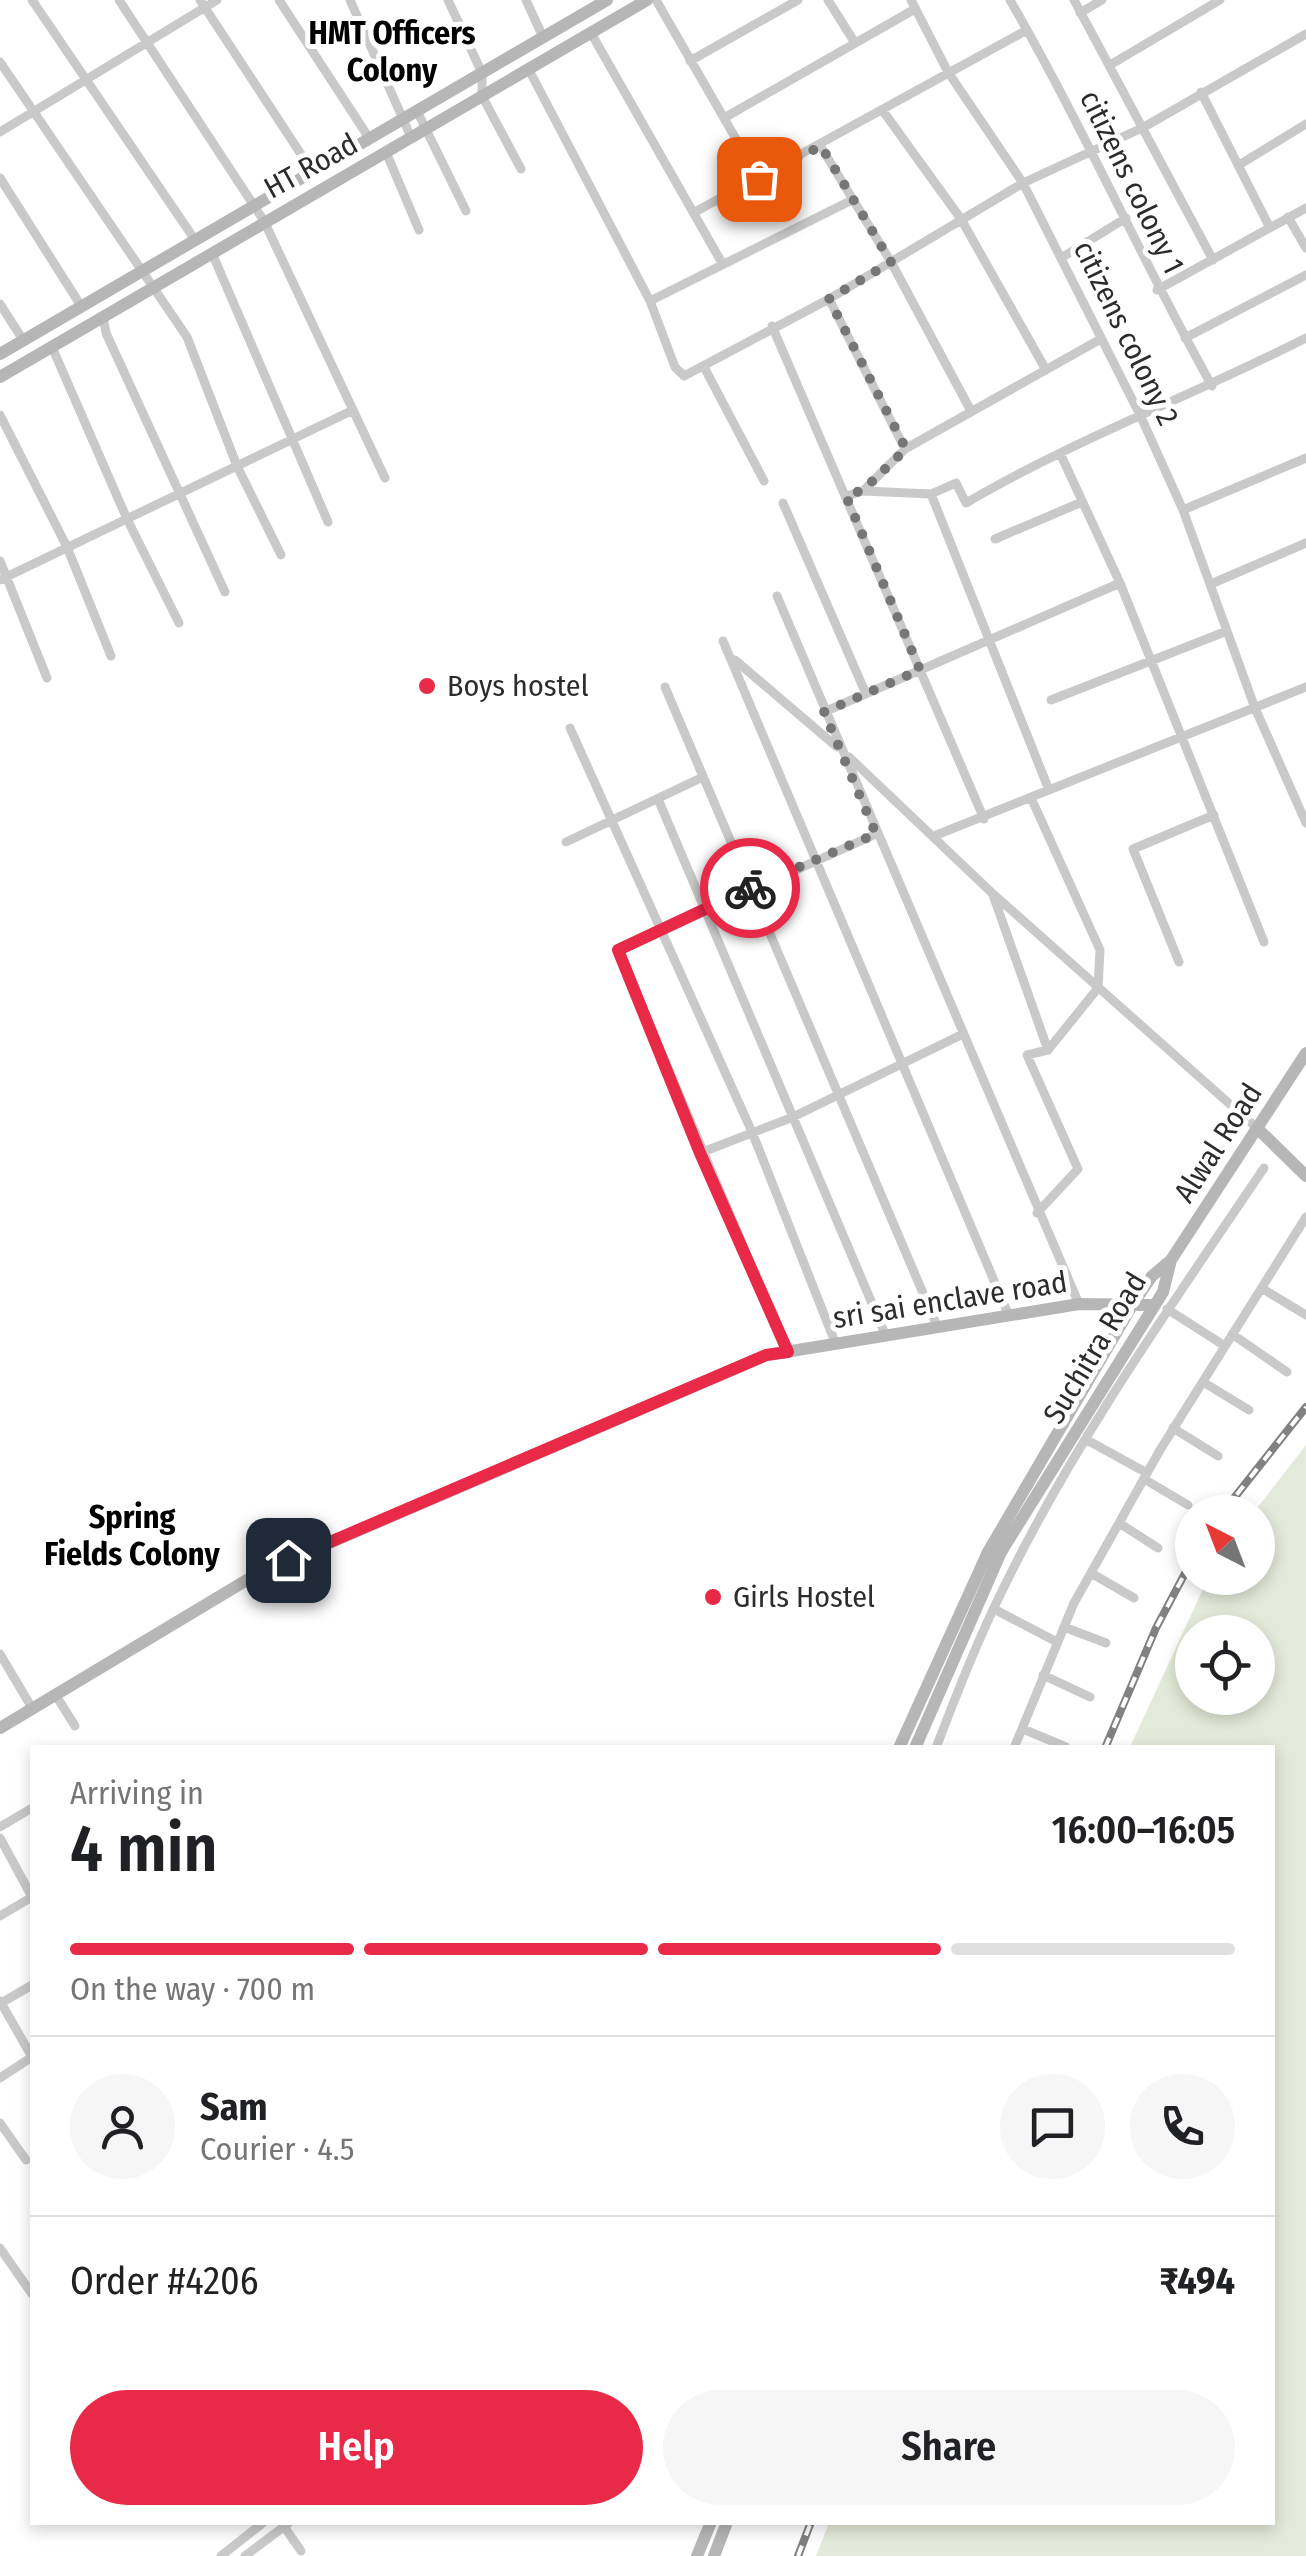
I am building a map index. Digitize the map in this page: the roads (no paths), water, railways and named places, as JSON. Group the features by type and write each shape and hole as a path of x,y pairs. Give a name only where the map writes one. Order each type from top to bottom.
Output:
{"street":[{"path":"32,0 196,240"},
{"path":"119,0 264,220 385,478"},
{"path":"0,132 147,44 202,4 216,0"},
{"path":"280,0 370,138"},
{"path":"350,0 402,120 418,135 466,211"},
{"path":"448,0 482,73 482,96 521,169"},
{"path":"526,0 543,37"},
{"path":"606,0 614,19"},
{"name":"HT Road","path":"0,354 606,0"},
{"name":"HT Road","path":"0,377 647,0"},
{"path":"656,0 759,179"},
{"path":"690,61 798,0"},
{"path":"828,0 855,43"},
{"name":"citizens colony 1","path":"1010,0 1126,218 1157,290 1212,386"},
{"path":"1074,0 1213,260"},
{"path":"1080,13 1102,0"},
{"path":"1110,65 1220,0"},
{"path":"202,4 312,171"},
{"path":"724,118 913,5"},
{"name":"citizens colony 2","path":"913,5 948,72 1023,184 1062,258 1098,340 1141,417 1212,584 1255,708 1306,823"},
{"path":"695,212 1027,30"},
{"path":"590,33 722,263"},
{"path":"528,68 650,301 675,366 684,376 829,299 1023,184 1144,127 1306,34"},
{"path":"0,62 156,285 187,336 237,466 281,555"},
{"path":"1201,92 1270,228"},
{"path":"883,111 961,219 1046,370"},
{"path":"417,112 418,135"},
{"path":"1239,165 1306,124"},
{"path":"821,146 891,262 971,411"},
{"path":"386,152 419,230"},
{"path":"0,178 81,306"},
{"path":"650,301 852,200"},
{"path":"1157,290 1306,208"},
{"path":"1288,217 1306,248"},
{"path":"1062,258 1126,218"},
{"path":"212,253 328,522"},
{"path":"1185,338 1306,275"},
{"path":"829,299 906,449"},
{"path":"0,304 23,340"},
{"path":"103,316 106,333 224,592"},
{"path":"772,326 984,820"},
{"path":"846,496 863,490 930,494 956,483 966,502 1060,453 1212,386 1306,338"},
{"path":"863,490 906,449 1098,340"},
{"path":"52,347 127,520 179,623"},
{"path":"704,366 764,481"},
{"path":"3,579 353,410"},
{"path":"0,414 67,547 111,656"},
{"path":"1060,453 1120,583 1264,942"},
{"path":"1183,510 1306,458"},
{"path":"930,494 1049,790"},
{"path":"995,539 1082,502"},
{"path":"784,503 866,694"},
{"path":"1212,584 1306,543"},
{"path":"0,562 3,579 47,678"},
{"path":"824,712 1120,583"},
{"path":"778,596 824,712 1079,1304"},
{"path":"1052,700 1150,658 1227,631"},
{"path":"723,640 1009,1316"},
{"path":"732,658 843,752 1306,1176"},
{"path":"665,687 936,1326"},
{"path":"934,836 984,820 1306,687"},
{"path":"570,728 752,1132 834,1342"},
{"path":"566,842 704,776"},
{"path":"658,799 885,1334"},
{"path":"1032,800 1100,950 1098,988 1048,1050 1027,1055 1078,1170 1037,1212"},
{"path":"1179,962 1133,849 1214,816"},
{"path":"788,1352 700,1153 618,950 876,834"},
{"path":"992,892 1048,1050"},
{"path":"700,1153 792,1117 963,1034"},
{"name":"Alwal Road","path":"1171,1260 1306,1053"},
{"path":"937,1745 994,1609 1087,1440 1162,1308 1264,1168"},
{"path":"1015,1745 1057,1642 1091,1573 1174,1428 1306,1217"},
{"name":"Suchitra Road","path":"899,1745 988,1552 1133,1304 1152,1276 1171,1260"},
{"name":"Suchitra Road","path":"916,1745 1001,1552 1162,1308 1171,1260"},
{"path":"1263,1289 1306,1315"},
{"name":"sri sai enclave road","path":"0,1728 257,1574 766,1355 1079,1304 1162,1308"},
{"path":"1162,1308 1225,1346"},
{"path":"1232,1334 1287,1372"},
{"path":"1203,1382 1249,1410"},
{"path":"1174,1428 1218,1456"},
{"path":"1087,1440 1175,1496"},
{"path":"1119,1523 1158,1548"},
{"path":"1091,1573 1134,1598"},
{"path":"994,1609 1057,1642"},
{"path":"1064,1627 1106,1643"},
{"path":"1,1657 32,1708"},
{"path":"1044,1675 1090,1697"},
{"path":"55,1694 75,1726"},
{"path":"1022,1729 1061,1745"},
{"path":"0,1827 30,1809"},
{"path":"0,1838 30,1893"},
{"path":"0,1916 30,1898"},
{"path":"30,1986 0,2002 30,2051"},
{"path":"0,2078 30,2054"},
{"path":"0,2124 26,2160"},
{"path":"0,2248 30,2291"},
{"path":"223,2555 260,2525"},
{"path":"245,2556 284,2525"},
{"path":"286,2525 301,2551"},
{"path":"697,2556 709,2525"},
{"path":"714,2556 726,2525"}],"railway":[{"path":"1236,1495 1306,1407"},
{"path":"1106,1745 1175,1592"},
{"path":"798,2556 810,2525"}],"place":[{"name":"Boys hostel","path":"427,686"},
{"name":"Girls Hostel","path":"713,1597"}],"district":[{"name":"HMT Officers Colony","path":"392,52"},
{"name":"Spring Fields Colony","path":"132,1536"}]}
